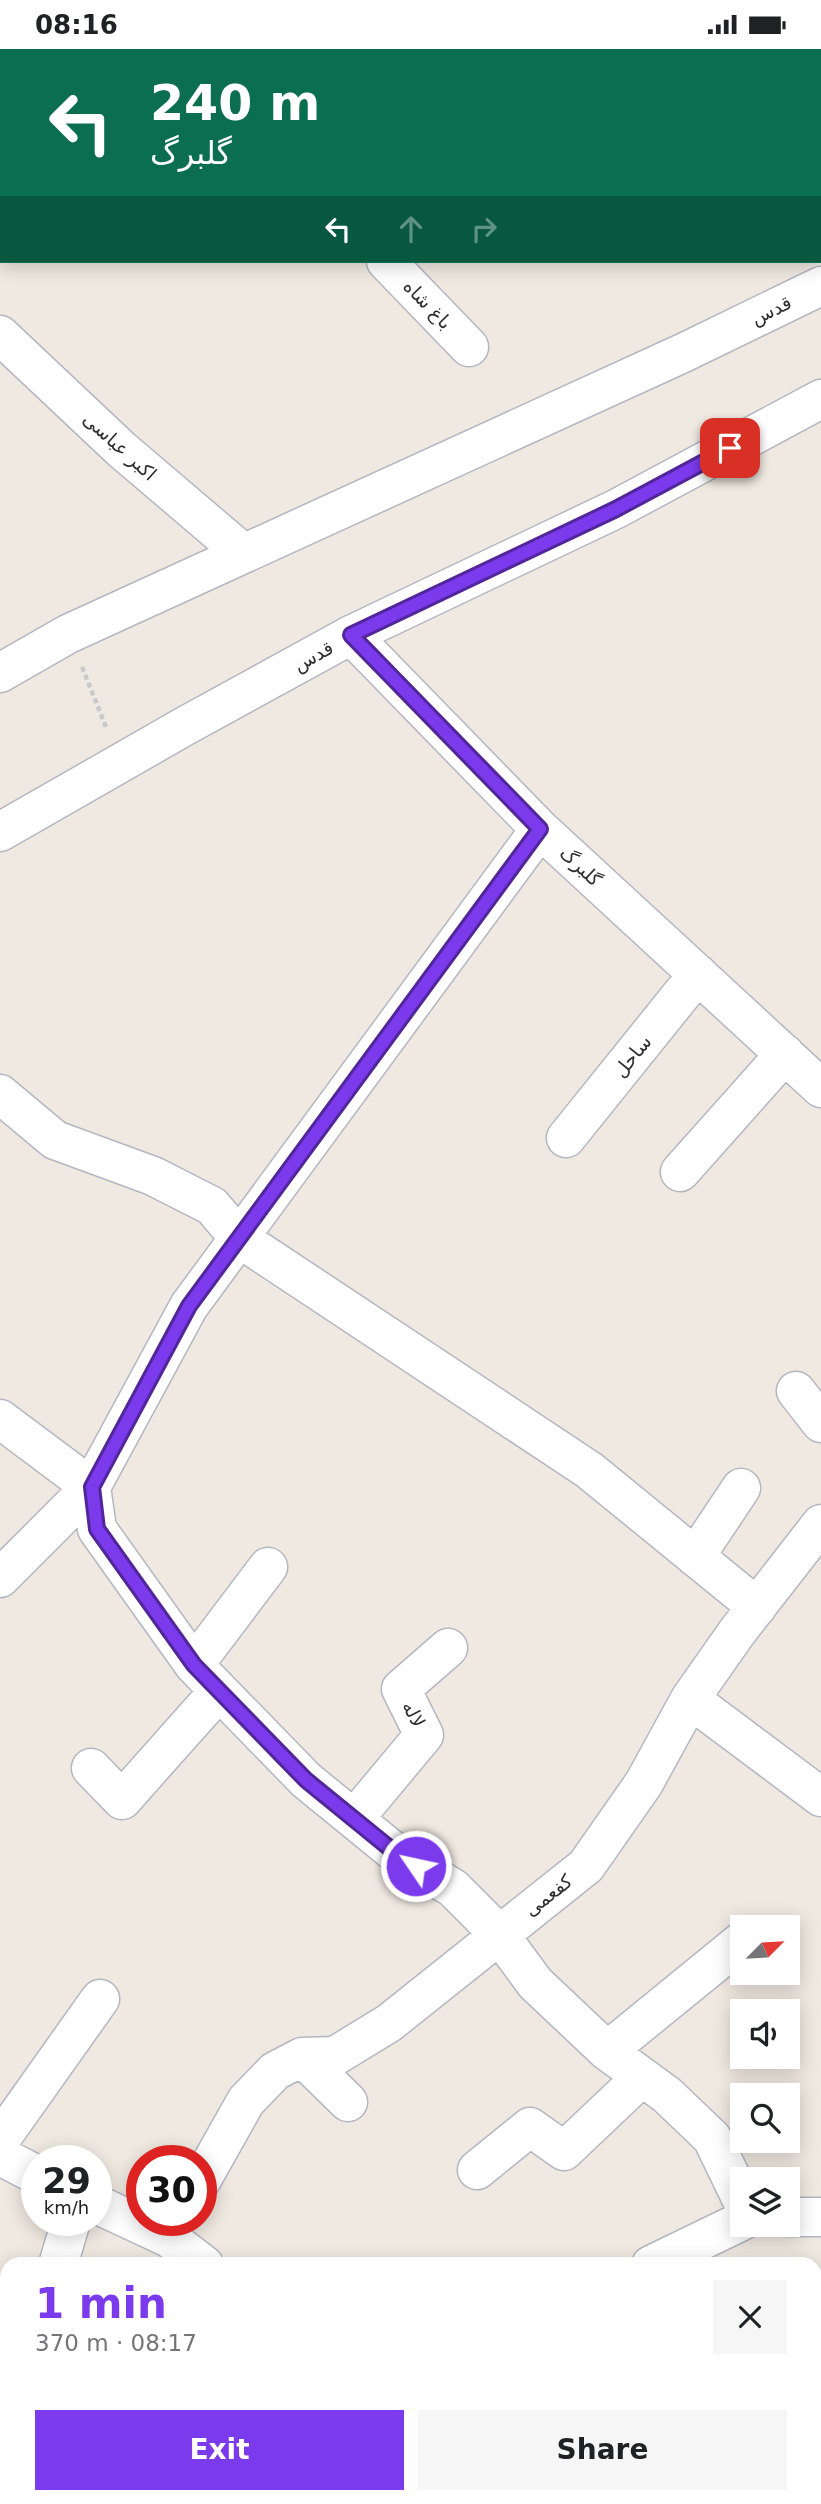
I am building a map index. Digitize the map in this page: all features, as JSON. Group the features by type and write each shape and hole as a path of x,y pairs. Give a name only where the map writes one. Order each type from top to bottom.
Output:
{"street":[{"name":"باغ شاه","path":"388,263 469,347"},
{"name":"قدس","path":"0,673 68,634 684,353 821,285"},
{"name":"اکبر عباسی","path":"0,335 121,449 243,553"},
{"name":"قدس","path":"0,832 120,762 351,635 616,509 821,399"},
{"name":"گلبرگ","path":"351,635 540,829 821,1088"},
{"path":"0,1578 92,1487 189,1306 540,829"},
{"name":"ساحل","path":"566,1138 698,974"},
{"path":"680,1172 785,1054"},
{"path":"0,1094 55,1140 153,1176 212,1206 239,1238 589,1470 757,1607"},
{"path":"796,1391 821,1423"},
{"path":"0,1419 92,1487 97,1529 207,1678 306,1780 398,1855 453,1888 499,1934 535,1983 607,2051 642,2077 712,2138 730,2175"},
{"path":"695,1557 741,1488"},
{"name":"کفعمی","path":"217,2153 246,2101 275,2071 302,2057 335,2056 389,2023 586,1866 643,1783 690,1699 821,1524"},
{"path":"91,1768 122,1800 207,1678 268,1567"},
{"name":"لاله","path":"354,1819 424,1735 401,1689 448,1649"},
{"path":"690,1699 819,1792"},
{"path":"607,2051 730,1951"},
{"path":"0,2140 100,1999"},
{"path":"302,2057 348,2102"},
{"path":"477,2170 530,2127 564,2151 642,2077"},
{"path":"0,2156 21,2167"},
{"path":"800,2217 821,2217"},
{"path":"689,2256 730,2229"},
{"path":"60,2257 67,2236"},
{"path":"180,2236 197,2257"}],"path":[{"path":"68,634 120,762"}],"route":[{"path":"416,1866 398,1855 306,1780 194,1665 97,1529 92,1487 189,1306 540,829 351,635 616,509 730,448"}]}
